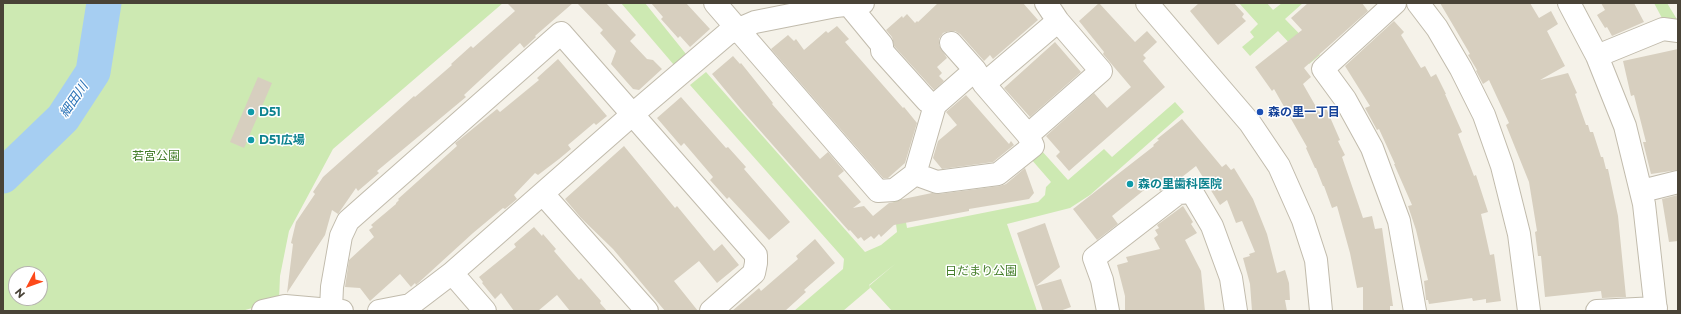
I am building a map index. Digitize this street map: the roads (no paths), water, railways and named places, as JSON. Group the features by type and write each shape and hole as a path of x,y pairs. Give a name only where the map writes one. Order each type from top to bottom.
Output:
{"street":[{"path":"715,3 878,191 894,190 915,174 935,105 980,77 1058,21"},
{"path":"1028,135 1103,74 1058,21 1046,3"},
{"path":"1147,3 1250,123 1279,166 1303,220 1316,260 1321,311"},
{"path":"1395,3 1323,69 1345,99 1372,148 1399,221 1415,311"},
{"path":"1418,3 1437,28 1461,69 1484,115 1502,166 1519,234 1529,311"},
{"path":"1569,3 1597,56 1625,126 1642,191 1656,310 1597,311"},
{"path":"379,311 410,305 452,273 633,114 727,34 755,22 846,4 882,45 882,51 927,101 935,105"},
{"path":"1597,56 1663,29 1678,31"},
{"path":"263,311 285,306 337,310 332,287 341,236 348,221 561,33 756,255 754,273 711,311"},
{"path":"915,174 937,182 998,174 1033,146 1028,135 951,43"},
{"path":"1642,191 1678,182"},
{"path":"1108,311 1102,280 1094,258 1178,193 1192,192 1212,226 1231,278 1236,311"},
{"path":"543,194 647,311"},
{"path":"452,273 485,311"}],"waterway":[{"name":"細田川","path":"3,176 63,118 93,72 104,3"}],"place":[{"name":"D51","path":"251,112"},
{"name":"森の里一丁目","path":"1260,112"},
{"name":"D51広場","path":"251,140"},
{"name":"森の里歯科医院","path":"1130,184"}],"park label":[{"name":"若宮公園","path":"156,156"},
{"name":"日だまり公園","path":"981,271"}]}
